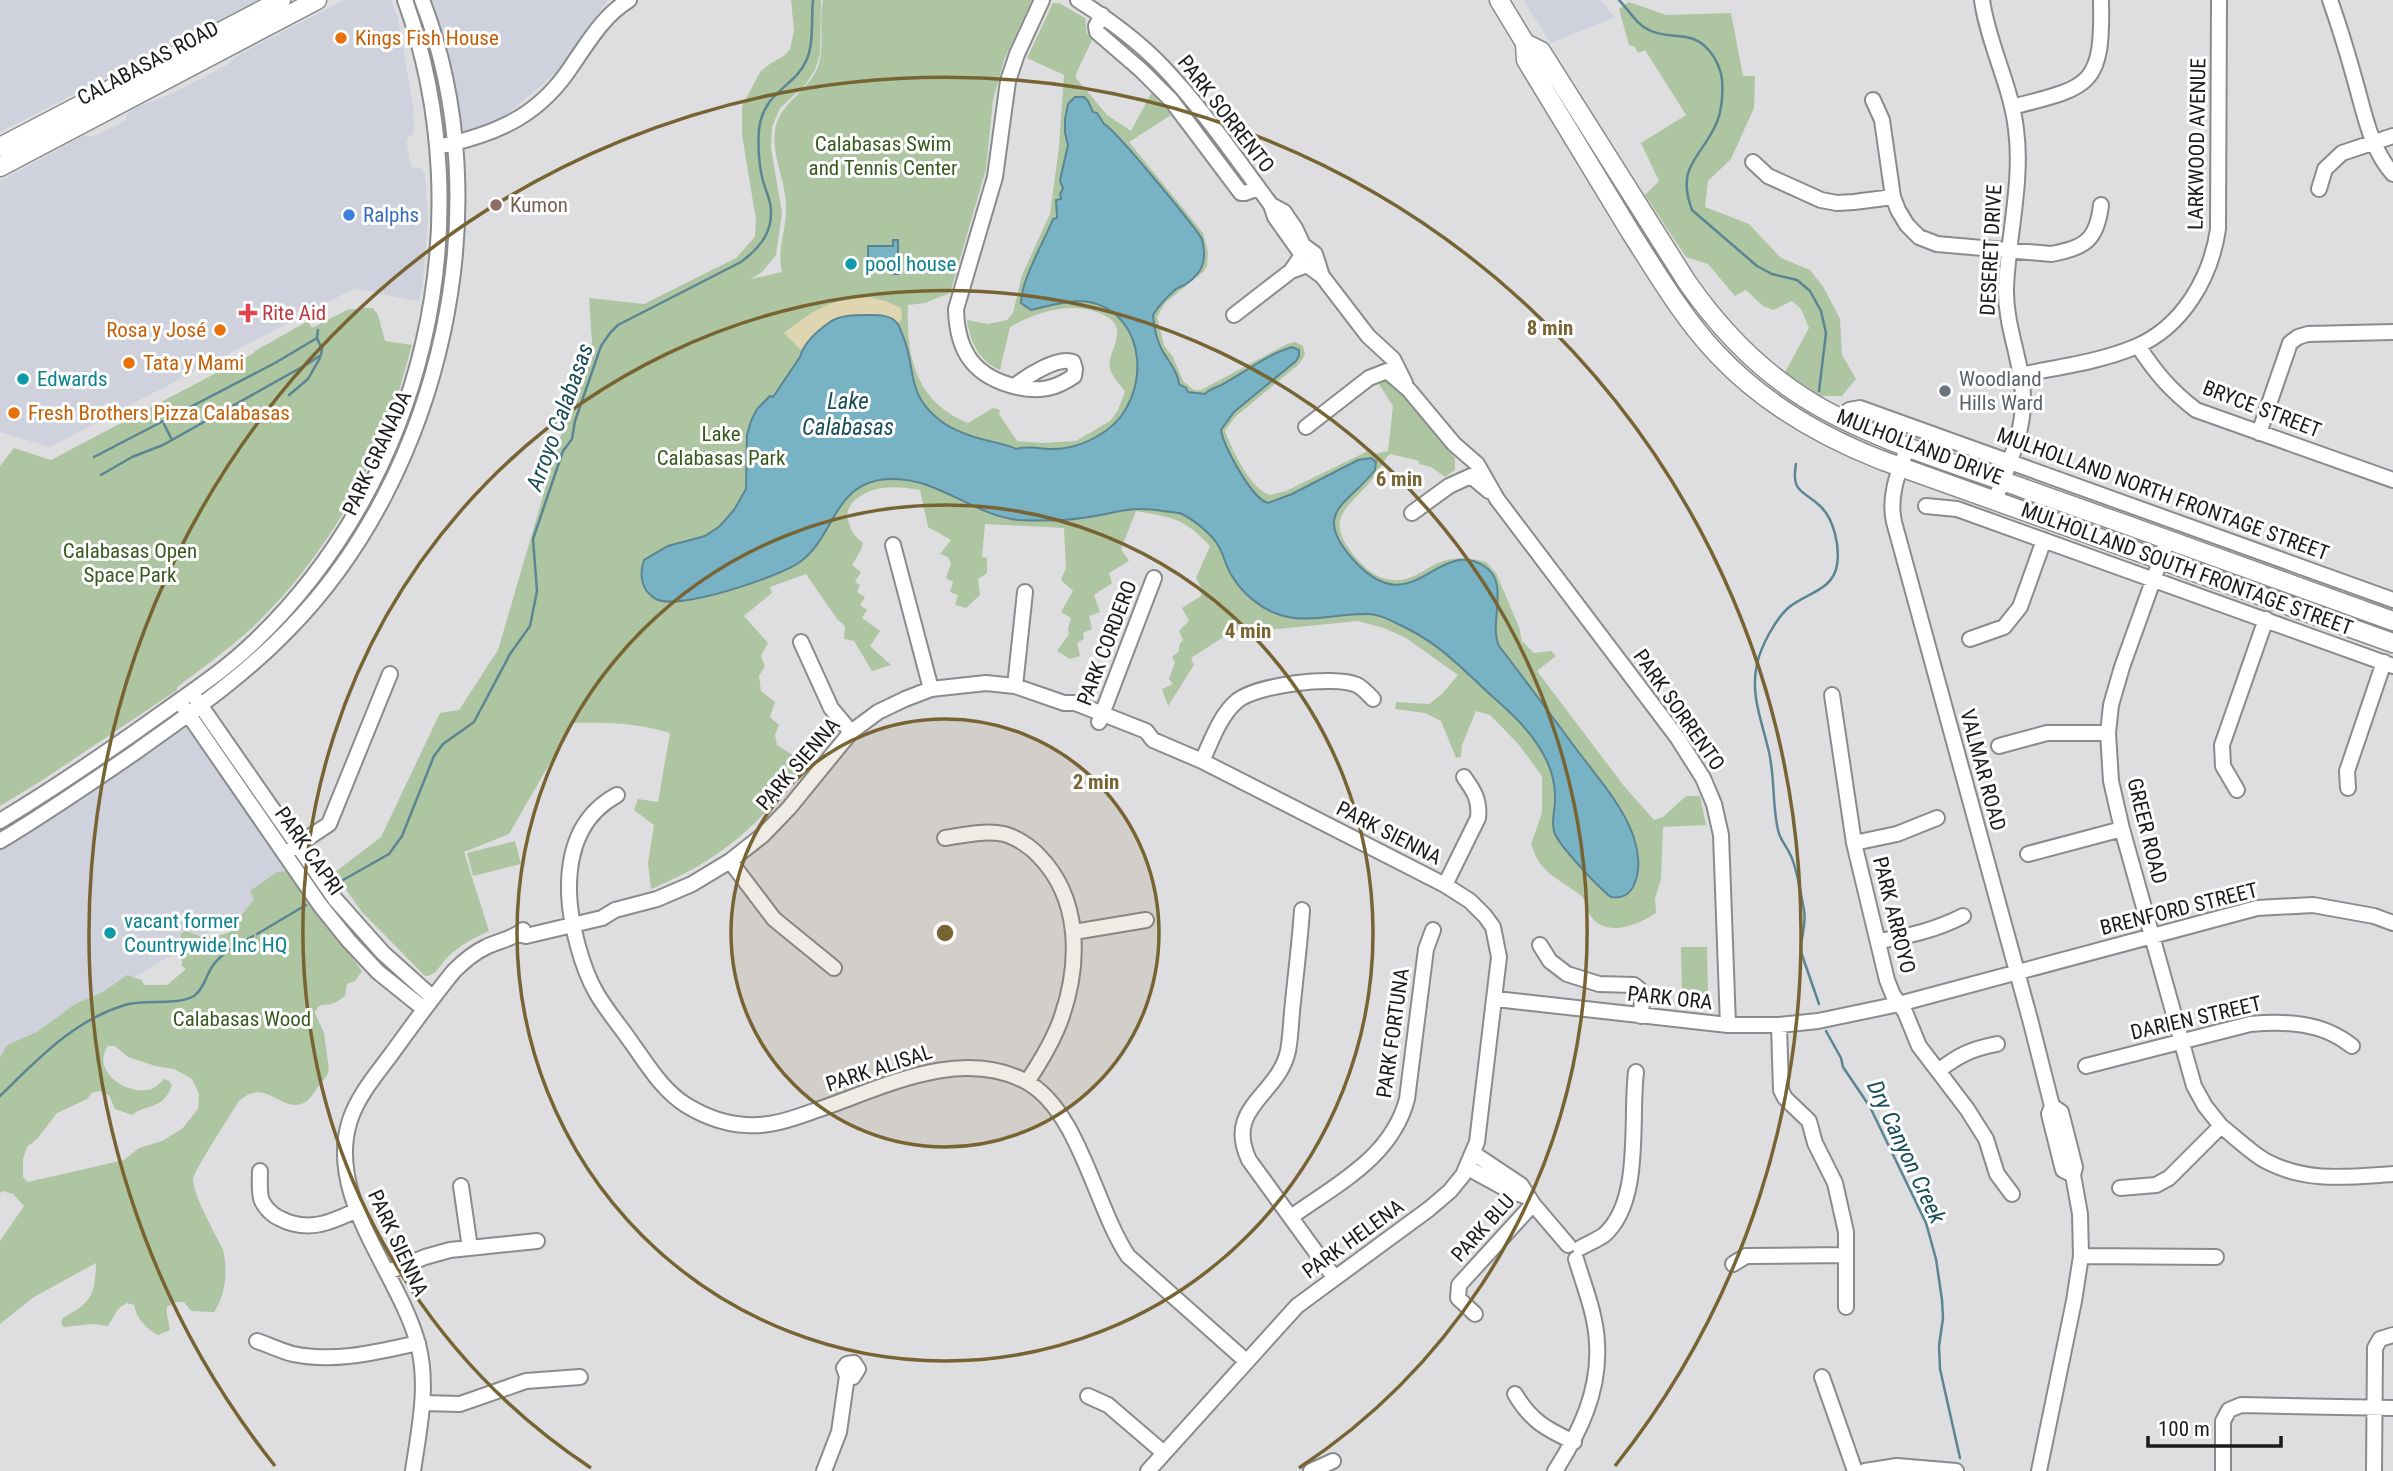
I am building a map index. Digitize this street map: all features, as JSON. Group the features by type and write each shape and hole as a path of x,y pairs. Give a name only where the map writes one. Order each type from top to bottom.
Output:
{"main road":[{"name":"CALABASAS ROAD","path":"0,167 96,106 276,8 317,0"},
{"name":"MULHOLLAND DRIVE","path":"1499,0 1525,43 1526,60 1680,310 1725,362 1761,394 1808,426 1843,444 1900,467 2393,643"},
{"name":"MULHOLLAND DRIVE","path":"1525,43 1541,51 1687,282 1721,326 1746,353 1804,398 1842,419 1908,446 2393,621"},
{"name":"CALABASAS ROAD","path":"0,147 96,106"},
{"path":"1588,163 1606,153"}],"street":[{"name":"PARK GRANADA","path":"0,821 97,760 185,697 254,642 329,556 386,457 418,370 434,291 440,209 438,148 426,71 405,0"},
{"name":"PARK GRANADA","path":"0,841 70,797 201,706 246,670 290,628 335,575 378,508 413,436 431,384 451,286 456,221 454,144 446,85 422,0"},
{"path":"438,148 498,130 526,114 544,100 572,67 603,22 629,0"},
{"path":"1015,386 987,377 970,360 961,343 956,309 995,177 1008,81 1017,54 1042,0"},
{"name":"PARK SORRENTO","path":"1078,0 1102,15 1096,26 1097,32 1171,100 1241,192 1258,188 1271,205 1275,217 1388,364 1473,468 1678,737 1703,778 1714,804 1721,835 1728,1025"},
{"name":"DESERET DRIVE","path":"1982,0 1988,30 2012,107 2018,150 2006,310 2020,375 2022,413 2019,434 1995,501"},
{"path":"2012,107 2065,94 2080,86 2093,72 2099,55 2101,0"},
{"name":"LARKWOOD AVENUE","path":"2020,375 2113,355 2138,346 2180,314 2196,294 2215,252 2218,229 2219,0"},
{"path":"2330,0 2372,142 2393,174"},
{"path":"1873,100 1882,120 1893,197 1907,225 1919,237 1937,244 2052,254 2070,250 2086,242 2098,226 2101,205"},
{"path":"2319,189 2325,169 2342,153 2393,136"},
{"path":"1754,162 1768,176 1821,200 1837,203 1893,197"},
{"path":"1234,315 1308,257"},
{"path":"2259,433 2290,343 2308,334 2393,332"},
{"name":"BRYCE STREET","path":"2138,346 2173,393 2196,410 2393,480"},
{"path":"1306,427 1388,364"},
{"name":"MULHOLLAND NORTH FRONTAGE STREET","path":"1842,419 1850,410 1860,408 2393,600"},
{"name":"VALMAR ROAD","path":"1908,446 1892,498 1894,522 2052,1106 2049,1114 2063,1170 2073,1175 2080,1214 2081,1256"},
{"path":"1412,513 1473,468"},
{"name":"MULHOLLAND SOUTH FRONTAGE STREET","path":"1926,506 1957,509 2389,664"},
{"name":"GREER ROAD","path":"2168,539 2118,679 2110,705 2108,733 2111,781 2122,829 2194,1086 2221,1126 2262,1159 2286,1171 2329,1178 2393,1174"},
{"path":"1970,639 2004,627 2020,607 2044,540"},
{"path":"894,545 931,690"},
{"name":"PARK CORDERO","path":"1101,718 1154,578"},
{"path":"1015,686 1025,592"},
{"path":"2237,790 2223,766 2222,745 2266,619"},
{"path":"801,642 831,708 851,732"},
{"path":"2348,788 2347,771 2389,664"},
{"path":"291,849 329,824 390,674"},
{"path":"1202,761 1225,715 1237,701 1254,691 1271,686 1345,682 1359,686 1373,699"},
{"name":"PARK SIENNA","path":"413,1471 422,1403 422,1363 418,1343 408,1315 357,1210 345,1169 344,1143 362,1094 428,1003 468,957 518,934 526,936 573,920 602,918 615,910 657,899 692,884 730,861 763,835 789,808 851,732 878,712 905,699 931,690 986,684 1015,686 1064,703 1070,710 1101,718 1144,741 1153,740 1202,761 1470,901 1493,927 1498,943 1496,999"},
{"name":"PARK ARROYO","path":"1832,695 1854,843 1887,980 1911,1023 1919,1045 1986,1139 1997,1174 2012,1194"},
{"name":"PARK CAPRI","path":"185,697 201,706 291,849 320,905 378,972 428,1003"},
{"name":"PARK CAPRI","path":"185,697 188,715 291,849"},
{"path":"1999,746 2047,733 2108,733"},
{"path":"1445,886 1478,818 1476,793 1464,777"},
{"name":"PARK ALISAL","path":"617,794 601,804 587,819 578,839 570,876 573,920 584,962 596,993 661,1083 685,1104 719,1120 747,1125 779,1123 922,1074 947,1069 972,1067 1001,1072 1027,1082 1054,1105 1069,1129 1115,1237 1128,1256 1246,1361"},
{"path":"1854,843 1897,834 1937,818"},
{"path":"2028,854 2122,829"},
{"path":"945,838 973,833 1004,834 1032,849 1048,865 1070,908 1074,955 1063,1014 1055,1037 1027,1082"},
{"path":"730,861 774,919 834,968"},
{"name":"BRENFORD STREET","path":"1899,1004 2257,908 2313,905 2374,916 2393,923"},
{"path":"1302,910 1288,1050 1278,1075 1245,1118 1241,1128 1244,1149 1249,1160 1334,1277"},
{"path":"1879,941 1933,930 1963,916"},
{"path":"1074,932 1146,920"},
{"name":"PARK FORTUNA","path":"1291,1217 1375,1156 1402,1118 1407,1099 1426,949 1433,930"},
{"path":"1540,945 1550,961 1567,974 1599,984 1634,985 1639,989 1642,999 1642,1016"},
{"name":"PARK ORA","path":"1496,999 1728,1025 1779,1025 1840,1017 1899,1004"},
{"name":"PARK HELENA","path":"1148,1471 1297,1306 1429,1209 1450,1191 1468,1168 1479,1134 1496,999"},
{"name":"DARIEN STREET","path":"2086,1066 2250,1024 2277,1021 2336,1033 2352,1046"},
{"path":"1779,1025 1781,1090 1785,1098 1809,1121 1815,1143 1835,1184 1846,1232 1846,1307"},
{"path":"1938,1071 1974,1048 1997,1044"},
{"path":"1575,1251 1604,1235 1618,1217 1628,1194 1636,1072"},
{"path":"2120,1188 2156,1185 2169,1178 2221,1126"},
{"path":"1473,1153 1516,1180 1575,1251 1592,1310 1598,1359 1587,1414 1574,1442 1555,1471"},
{"path":"1468,1168 1531,1200"},
{"path":"260,1171 261,1200 274,1216 291,1225 312,1227 330,1223 357,1210"},
{"path":"461,1186 470,1248"},
{"name":"PARK BLU","path":"1475,1314 1458,1298 1459,1285 1531,1200"},
{"path":"388,1272 450,1250 537,1241"},
{"path":"1733,1264 1746,1256 1846,1255"},
{"path":"2039,1471 2081,1256 2216,1257"},
{"path":"2374,1471 2375,1348 2380,1339 2393,1335"},
{"path":"257,1341 293,1354 330,1357 363,1355 418,1343"},
{"path":"824,1471 839,1432 846,1376"},
{"path":"422,1403 460,1404 526,1381 580,1377"},
{"path":"1822,1377 1855,1471"},
{"path":"1515,1394 1525,1411 1542,1426 1574,1442"},
{"path":"1088,1396 1108,1405 1164,1453"},
{"path":"2223,1471 2223,1421 2229,1410 2241,1405 2393,1408"},
{"path":"1311,1471 1333,1461"},
{"path":"1865,1471 1897,1466 1956,1471"}],"shaded area":[{"path":"0,0 258,0 0,132"},
{"path":"344,0 391,0 398,18 413,107 414,133 406,140 411,167 420,168 425,174 428,221 419,302 355,288 50,447 0,432 0,181 83,136 94,136 125,121 127,114 137,107 175,92 225,66 242,53"},
{"path":"413,0 608,0 559,70 497,123 444,137 421,19"},
{"path":"1523,0 1600,0 1615,17 1551,43"},
{"path":"192,703 308,872 0,1059 0,831 90,777"}],"green space":[{"name":"Lake Calabasas Park","path":"791,0 821,0 820,54 815,70 805,85 780,108 772,127 771,148 782,213 776,255 762,272 751,279 782,272 786,199 775,150 775,130 787,105 807,85 820,61 823,0 1032,0 1004,60 993,100 986,169 950,293 925,303 908,305 912,360 926,390 936,403 950,414 968,423 993,408 1000,410 999,414 1017,441 1076,441 1110,421 1125,392 1110,369 1117,328 1109,318 1081,308 1069,308 1044,312 1021,321 1010,327 1000,370 986,361 977,350 967,320 988,324 1007,320 1013,313 1022,275 1050,214 1059,147 1064,75 1027,58 1053,3 1059,3 1085,18 1087,33 1092,40 1076,78 1107,115 1131,131 1152,92 1171,115 1129,142 1203,233 1208,252 1207,266 1165,303 1157,317 1164,345 1173,357 1183,381 1194,390 1201,390 1287,344 1295,342 1303,346 1305,355 1299,364 1235,417 1225,431 1249,478 1270,495 1286,491 1368,451 1374,454 1388,451 1393,406 1379,384 1390,381 1455,458 1455,470 1445,477 1431,467 1419,464 1419,461 1390,454 1342,515 1341,534 1358,560 1369,571 1389,580 1410,578 1440,562 1453,559 1466,558 1486,562 1496,573 1519,627 1522,641 1534,653 1551,651 1556,656 1537,671 1624,786 1654,820 1663,817 1686,796 1700,796 1706,825 1663,827 1661,879 1655,899 1656,913 1630,926 1603,926 1589,913 1581,896 1544,868 1531,844 1542,813 1542,776 1519,745 1490,715 1476,711 1462,745 1461,757 1456,758 1441,721 1425,713 1395,709 1396,702 1429,704 1442,694 1458,675 1406,638 1358,621 1228,634 1191,658 1194,665 1168,706 1162,689 1173,684 1169,679 1175,662 1172,657 1179,651 1183,640 1179,631 1189,621 1182,608 1201,596 1202,589 1196,578 1210,546 1192,529 1177,520 1136,511 1121,549 1129,561 1109,573 1112,583 1094,595 1100,612 1089,616 1092,629 1083,633 1084,639 1077,643 1080,656 1070,659 1057,651 1069,634 1071,618 1061,612 1073,591 1061,580 1066,568 1064,528 985,524 982,557 987,558 987,573 978,579 980,595 966,608 955,605 958,595 950,592 953,582 946,578 951,564 948,557 940,554 951,540 928,527 920,490 895,487 862,495 851,504 847,514 855,536 863,543 852,565 861,572 855,582 860,585 857,592 865,597 860,605 867,610 862,618 880,631 870,646 891,665 872,671 854,641 844,639 845,626 837,619 806,574 770,587 772,593 744,616 768,643 761,656 765,666 759,676 761,691 775,702 770,717 779,725 775,735 777,745 796,757 805,769 736,840 699,866 651,889 648,863 654,825 634,810 638,799 658,802 670,733 622,724 573,723 509,834 464,852 489,931 461,946 435,972 425,976 362,912 334,873 381,837 440,713 459,710 498,650 570,404 592,342 589,298 644,304 736,258 755,237 756,220 742,135 742,106 760,72 790,49 794,31"},
{"path":"1629,2 1666,15 1731,13 1743,76 1755,76 1754,108 1731,159 1708,181 1705,207 1749,224 1781,258 1810,270 1824,288 1840,319 1842,355 1856,379 1842,396 1820,396 1785,372 1809,328 1801,309 1792,301 1773,310 1763,306 1746,290 1735,296 1708,264 1686,257 1645,195 1659,181 1641,143 1686,115 1645,50 1638,53 1635,47 1629,45 1619,9"},
{"name":"Calabasas Open Space Park","path":"373,308 378,315 385,341 412,345 390,417 363,477 311,561 268,612 237,641 177,687 177,690 0,806 0,466 14,448 51,460 254,353 308,321 312,328 347,310"},
{"path":"515,841 521,864 473,876 467,853"},
{"name":"Calabasas Wood","path":"288,871 362,971 355,981 347,984 345,996 320,1006 315,1013 324,1033 329,1070 310,1098 304,1103 293,1105 257,1092 239,1101 195,1175 193,1180 197,1196 225,1258 223,1290 214,1312 191,1311 184,1302 175,1302 167,1307 170,1330 158,1335 143,1323 134,1305 127,1303 119,1308 108,1326 94,1324 64,1327 61,1323 63,1318 85,1303 93,1291 96,1263 34,1297 0,1324 0,1241 24,1206 13,1194 3,1191 0,1193 0,1058 7,1045 37,1032 75,1004 103,992 127,975 142,980 144,985 167,985 186,969 182,966 181,934 186,931 209,937 232,931 239,917 254,900 250,891 277,872","holes":["108,1046 115,1046 128,1057 174,1069 192,1079 199,1094 198,1109 182,1129 162,1141 139,1148 124,1160 28,1182 23,1177 23,1159 27,1147 38,1138 57,1113 99,1091 109,1095 115,1109 132,1115 159,1103 168,1093 172,1085 164,1079 153,1088 142,1090 132,1089 114,1079 107,1072 104,1055"]},
{"path":"1681,947 1707,947 1708,996 1682,996"}],"sand":[{"path":"870,297 901,308 902,319 898,323 888,317 817,332 801,350 784,333 833,303"}],"water":[{"name":"Lake Calabasas","path":"1075,97 1084,97 1088,101 1093,112 1097,113 1137,158 1202,239 1204,259 1197,275 1169,295 1153,315 1159,344 1179,384 1188,392 1205,394 1274,354 1292,347 1299,350 1296,361 1234,412 1221,430 1233,460 1247,483 1268,503 1292,494 1358,460 1371,458 1376,462 1375,470 1339,508 1335,518 1334,528 1339,541 1350,556 1372,576 1390,584 1407,583 1451,562 1467,560 1484,566 1492,573 1498,592 1496,637 1499,646 1610,793 1633,835 1638,871 1629,893 1611,897 1562,845 1553,827 1553,779 1542,752 1519,721 1450,657 1421,636 1372,614 1291,618 1266,609 1236,582 1212,538 1182,514 1141,509 1067,520 1019,520 987,512 926,485 894,479 874,481 847,498 812,551 789,568 706,597 668,601 656,599 647,592 642,576 644,560 668,546 705,536 720,526 734,510 746,489 747,435 757,409 770,396 773,397 812,337 838,318 874,315 894,320 907,348 920,399 942,422 973,436 1016,449 1064,448 1093,439 1121,416 1131,398 1136,379 1137,358 1133,339 1123,323 1109,310 1089,302 1067,302 1031,310 1021,303 1029,272 1053,219 1057,218 1056,200 1061,199 1063,189 1060,180 1068,145 1065,119 1068,104"},
{"path":"893,240 898,240 898,274 894,274 893,269 868,269 868,246 893,246"}],"waterway":[{"name":"Arroyo Calabasas","path":"343,880 389,854 402,836 434,756 443,744 474,722 510,654 530,626 537,591 533,539 563,451 572,439 575,421 601,346 618,325 741,262 765,237 771,213 761,171 759,129 762,116 773,97 795,77 807,59 813,0"},
{"name":"Dry Canyon Creek","path":"1619,0 1644,27 1653,32 1700,42 1715,58 1722,79 1721,106 1717,122 1688,172 1688,195 1692,210 1757,266 1772,274 1797,280 1810,291 1821,311 1826,333 1819,391"},
{"path":"94,457 275,363 317,338 318,330"},
{"path":"101,475 132,457 163,445 309,363 321,355 322,349 317,338"},
{"path":"289,395 308,379 320,358"},
{"path":"164,424 172,440"},
{"name":"Dry Canyon Creek","path":"1796,464 1795,480 1799,489 1829,517 1837,541 1837,565 1830,581 1788,608 1778,619 1759,657 1755,686 1771,762 1778,830 1795,866 1804,910 1801,952 1819,1004"},
{"name":"Arroyo Calabasas","path":"257,934 306,905"},
{"name":"Arroyo Calabasas","path":"0,1096 57,1043 89,1020 125,1005 179,1001 194,996 218,960 253,936"},
{"name":"Dry Canyon Creek","path":"1826,1031 1843,1067 1870,1107 1926,1223 1936,1259 1942,1300 1940,1369 1960,1458"}],"place":[{"name":"Kings Fish House","path":"341,38"},
{"name":"Kumon","path":"496,205"},
{"name":"Ralphs","path":"349,215"},
{"name":"pool house","path":"851,264"},
{"name":"Rite Aid","path":"248,313"},
{"name":"Rosa y José","path":"220,330"},
{"name":"Tata y Mami","path":"129,363"},
{"name":"Edwards","path":"23,379"},
{"name":"Woodland Hills Ward","path":"1945,391"},
{"name":"Fresh Brothers Pizza Calabasas","path":"14,413"},
{"name":"vacant former Countrywide Inc HQ","path":"110,933"}],"park label":[{"name":"Calabasas Swim and Tennis Center","path":"883,156"}]}
